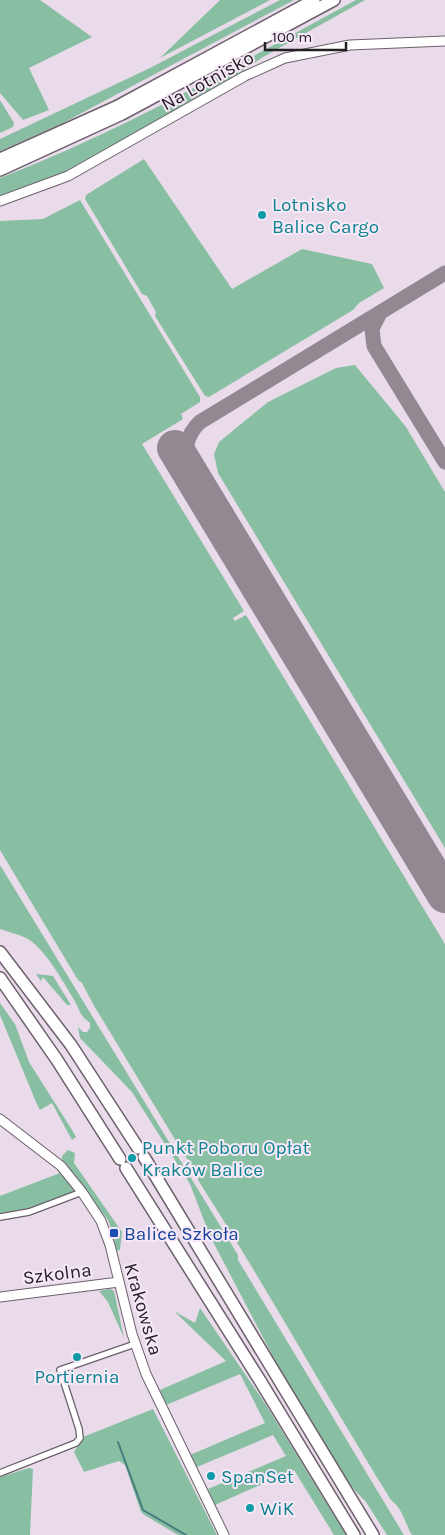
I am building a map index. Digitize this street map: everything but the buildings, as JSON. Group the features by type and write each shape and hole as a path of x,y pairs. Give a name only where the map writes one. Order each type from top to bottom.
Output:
{"highway":[{"path":"0,160 116,107 314,0"},
{"path":"0,170 48,150 122,114 334,0"},
{"path":"0,952 66,1038 141,1152 373,1535"},
{"path":"0,978 42,1037 123,1164 259,1379 354,1535"}],"street":[{"name":"Na Lotnisko","path":"0,202 68,176 244,76 286,58 342,46 445,42"},
{"name":"Krakowska","path":"0,1119 53,1158 82,1192 104,1227 135,1344 152,1389 224,1535"},
{"path":"0,1217 28,1212 82,1192"},
{"name":"Szkolna","path":"0,1297 119,1282"},
{"path":"0,1473 76,1443 80,1438 79,1429 60,1370 135,1344"}],"green space":[{"path":"0,0 40,0 92,37 29,68 49,110 23,120 0,93"},
{"path":"220,0 270,0 160,58 218,2"},
{"path":"280,0 294,0 61,124 0,151 0,139 150,68"},
{"path":"356,0 365,0 263,57 222,85 67,172 0,197 0,178 136,118 225,72"},
{"path":"0,100 14,123 13,127 0,133"},
{"path":"144,159 232,289 302,249 372,264 384,288 359,303 353,310 209,397 205,396 155,316 156,312 147,296 142,294 85,199 86,195"},
{"path":"80,200 200,397 200,402 181,414 183,419 142,444 244,611 233,618 235,621 246,615 445,944 445,1535 412,1535 401,1512 391,1500 198,1180 199,1174 185,1156 0,850 0,221 43,219"},
{"path":"355,365 406,427 445,492 445,848 218,473 214,454 219,442 268,402 336,368"},
{"path":"0,865 238,1255 238,1260 404,1535 387,1535 366,1502 347,1482 291,1391 210,1236 190,1184 132,1092 80,1038 78,1027 83,1032 87,1032 90,1028 90,1023 81,1014 58,973 33,942 0,929"},
{"path":"36,974 53,976 71,1005 67,1005 43,977 41,981"},
{"path":"0,1003 15,1024 29,1062 76,1137 72,1140 52,1103 40,1110 0,1015"},
{"path":"68,1150 75,1153 74,1163 122,1232 120,1250 116,1251 114,1236 108,1220 62,1161 62,1156"},
{"path":"60,1173 77,1194 22,1212 0,1215 0,1196"},
{"path":"110,1289 114,1291 124,1338 108,1302 99,1291"},
{"path":"200,1308 266,1405 346,1535 334,1535 294,1470 215,1505 208,1489 286,1456 273,1435 197,1467 190,1455 265,1423 240,1374 166,1405 160,1390 226,1361 174,1311 195,1323"},
{"path":"153,1409 217,1535 178,1535 146,1516 141,1512 125,1465 119,1461 84,1472 74,1452 83,1437"},
{"path":"29,1468 33,1469 30,1535 0,1535 0,1477"}],"waterway":[{"path":"118,1442 143,1510 186,1535"}],"taxiway":[{"path":"188,471 187,445 191,433 200,422 445,273"},
{"path":"380,313 372,329 374,346 445,462"}],"runway":[{"path":"175,448 445,895"}],"place":[{"name":"Lotnisko Balice Cargo","path":"262,215"},
{"name":"Punkt Poboru Opłat Kraków Balice","path":"132,1158"},
{"name":"Balice Szkoła","path":"114,1233"},
{"name":"Portiernia","path":"77,1357"},
{"name":"SpanSet","path":"211,1476"},
{"name":"WiK","path":"250,1508"}]}
